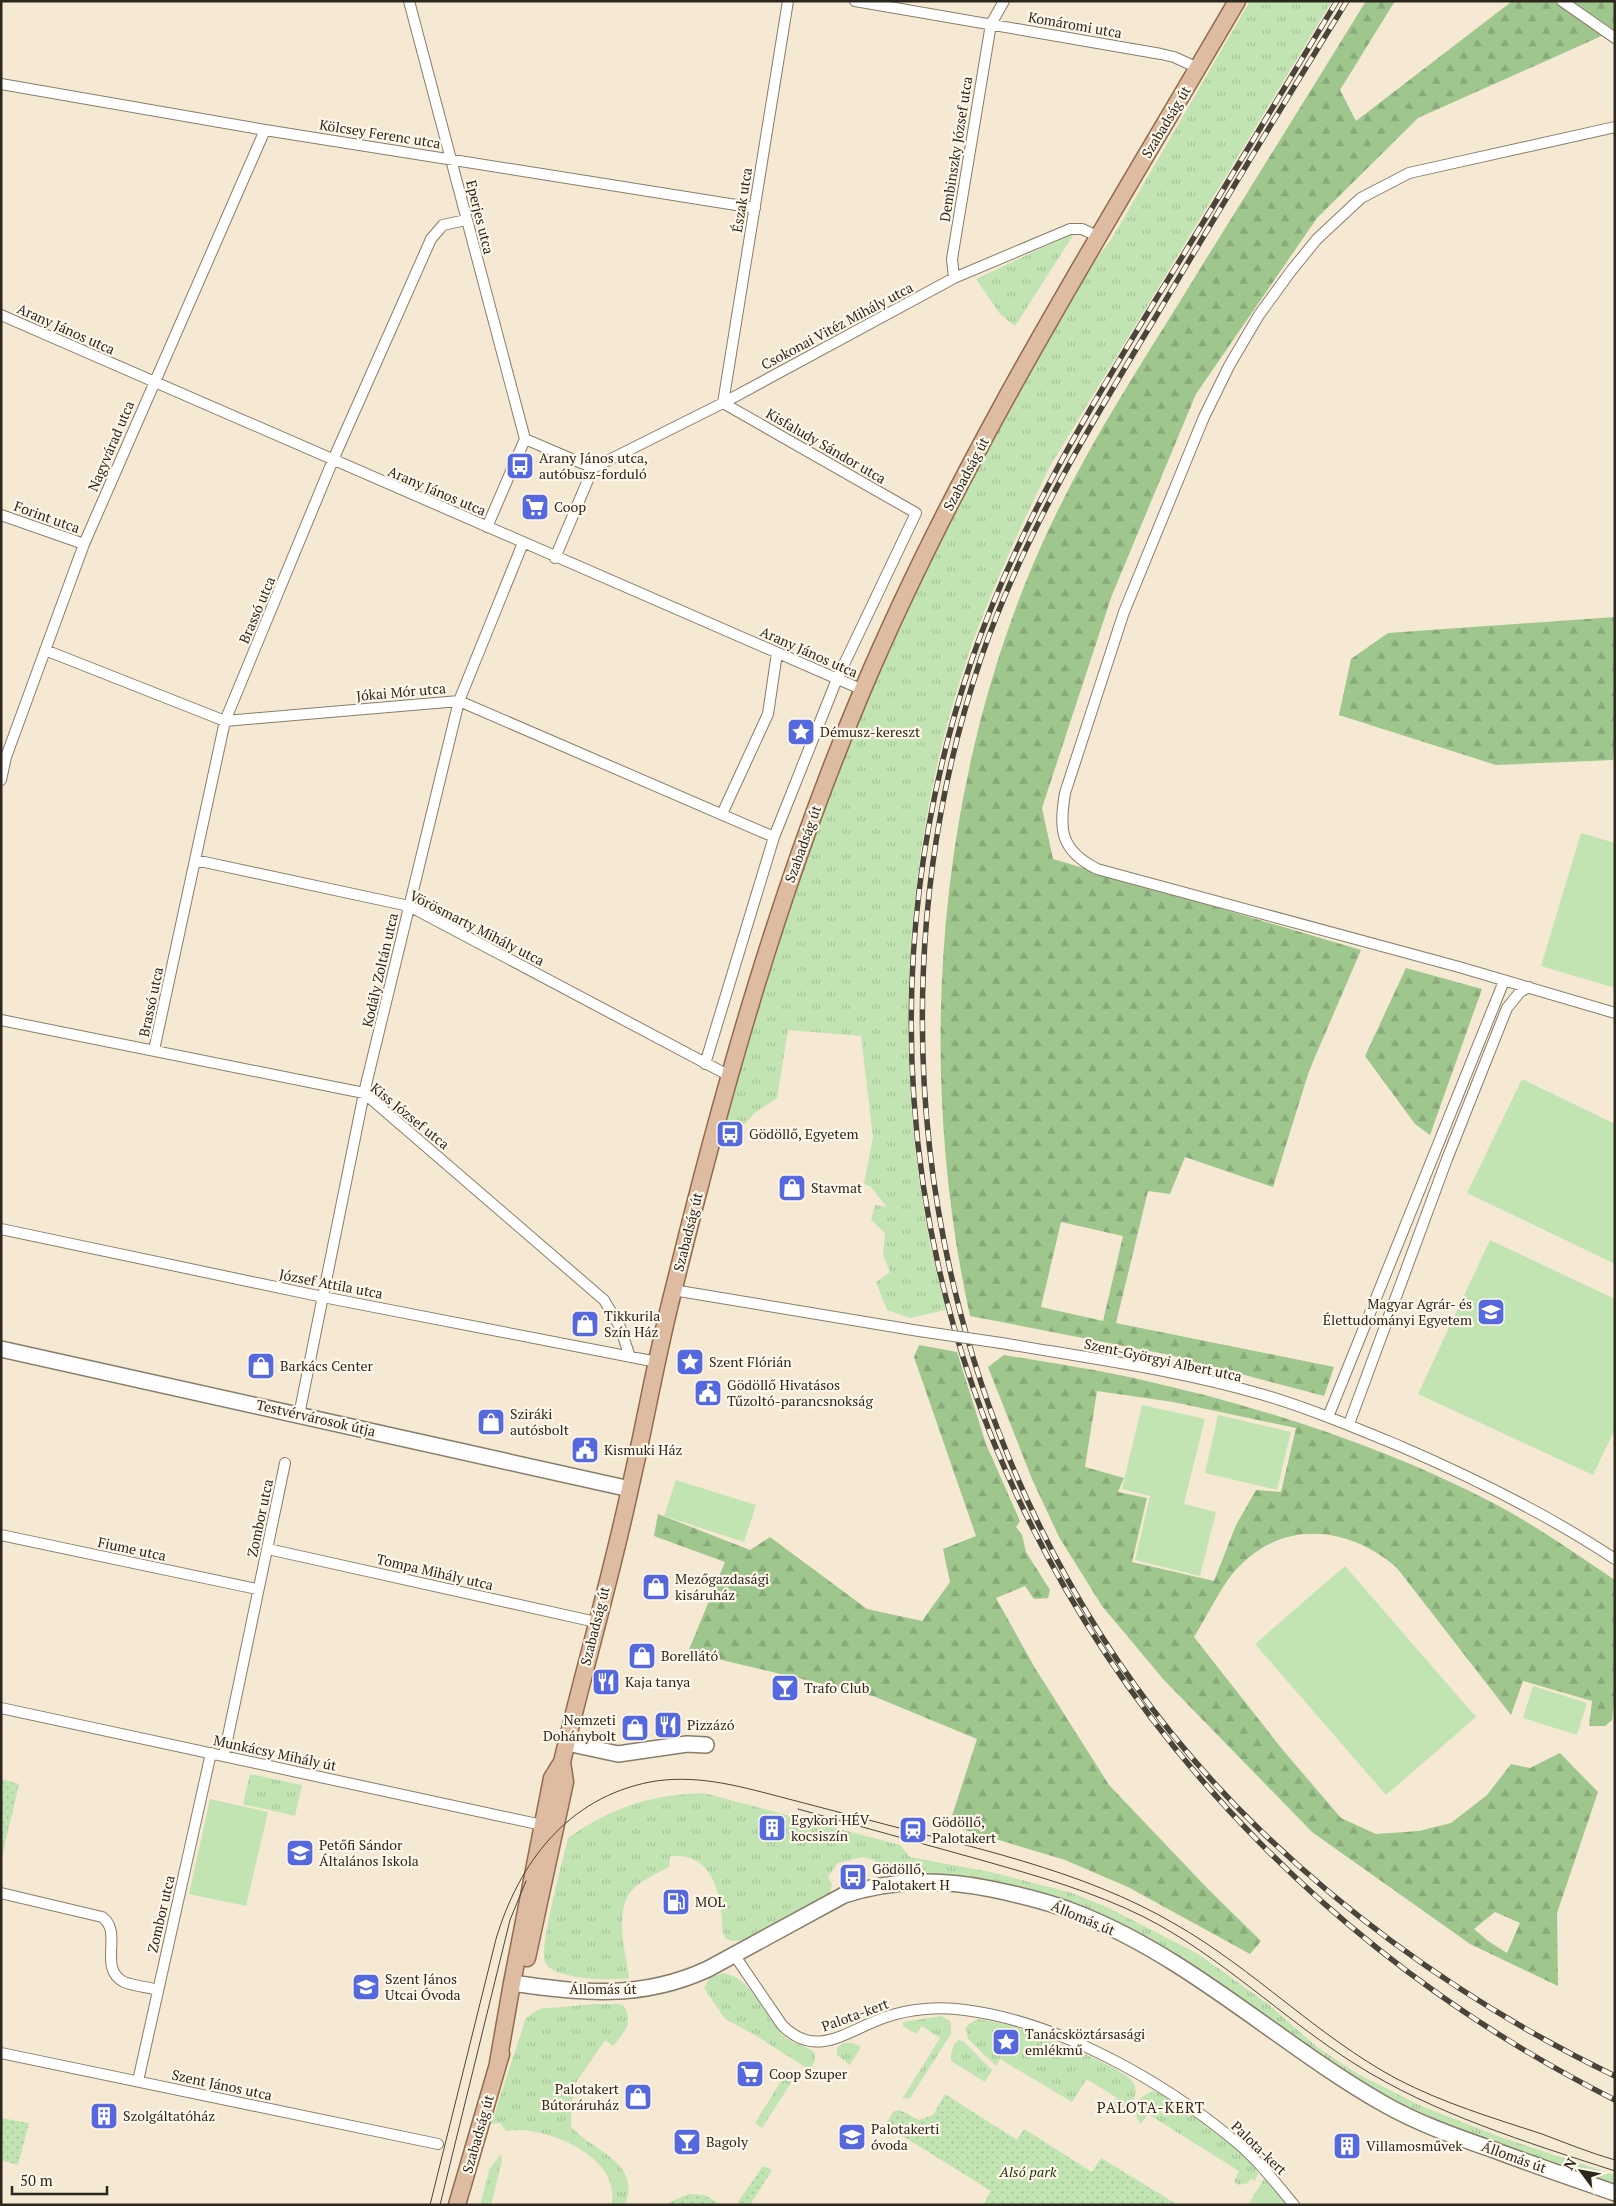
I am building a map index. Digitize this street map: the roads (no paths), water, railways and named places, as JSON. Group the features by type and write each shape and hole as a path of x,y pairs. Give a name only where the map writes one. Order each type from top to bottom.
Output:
{"main road":[{"name":"Szabadság út","path":"516,1984 542,1825 552,1778 562,1762 630,1489 673,1290 728,1075 791,876 863,690 912,579 966,473 1099,237 1237,1"},
{"name":"Testvérvárosok útja","path":"1,1349 630,1489"},
{"path":"566,1743 618,1754 687,1744 706,1745"},
{"name":"Szabadság út","path":"457,2205 498,2063 565,1782 562,1762"},
{"name":"Állomás út","path":"516,1984 592,1992 650,1989 691,1977 734,1956 844,1896 883,1884 935,1881 1020,1895 1079,1913 1138,1943 1194,1977 1326,2067 1400,2113 1444,2133 1615,2193"}],"street":[{"name":"Eperjes utca","path":"409,1 525,439"},
{"name":"Észak utca","path":"723,403 788,1"},
{"name":"Komáromi utca","path":"855,1 883,3 1161,54 1174,57 1198,68"},
{"path":"991,24 1004,1"},
{"path":"1562,1 1615,38"},
{"name":"Dembinszky József utca","path":"954,278 952,258 991,24"},
{"name":"Kölcsey Ferenc utca","path":"1,84 265,130 754,208"},
{"path":"1615,127 1409,173 1361,198 1317,239 1291,271 1259,315 1229,366 1204,417 1124,612 1065,793 1061,817 1063,836 1071,850 1082,861 1098,869 1529,987 1615,1014"},
{"name":"Nagyvárad utca","path":"1,780 4,757 84,544 153,382 265,130"},
{"name":"Brassó utca","path":"154,1050 225,721 334,460 431,239 443,225 466,220"},
{"name":"Csokonai Vitéz Mihály utca","path":"593,468 723,403 954,278 1070,229 1082,230 1099,237"},
{"name":"Arany János utca","path":"1,315 555,558 863,690"},
{"name":"Kisfaludy Sándor utca","path":"723,403 916,512"},
{"path":"488,527 525,439 593,468 555,558"},
{"name":"Szabadság út","path":"705,1064 774,837 837,679 916,512"},
{"name":"Forint utca","path":"1,515 84,544"},
{"name":"Kodály Zoltán utca","path":"299,1415 364,1093 459,701 523,543"},
{"name":"Jókai Mór utca","path":"45,650 225,721 459,701 774,837"},
{"path":"722,814 768,714 778,653"},
{"name":"Vörösmarty Mihály utca","path":"195,860 409,906 728,1075"},
{"path":"1328,1417 1504,981"},
{"path":"1349,1424 1447,1159 1506,1008 1516,996 1529,987"},
{"name":"Kiss József utca","path":"1,1020 364,1093 604,1300 620,1328 630,1357"},
{"path":"1433,1154 1447,1159"},
{"name":"József Attila utca","path":"1,1229 323,1297 657,1362"},
{"name":"Szent-Györgyi Albert utca","path":"673,1290 1001,1343 1186,1376 1263,1395 1349,1424 1521,1502 1615,1559"},
{"path":"1350,1361 1369,1366"},
{"name":"Zombor utca","path":"224,1755 257,1590 268,1549 286,1463"},
{"name":"Fiume utca","path":"1,1535 257,1590"},
{"name":"Tompa Mihály utca","path":"268,1549 596,1622"},
{"name":"Munkácsy Mihály út","path":"1,1708 542,1825"},
{"name":"Zombor utca","path":"138,2081 211,1753"},
{"path":"1,1893 102,1917 111,1925 110,1954 112,1966 118,1977 124,1982 158,1990"},
{"name":"Palota-kert","path":"734,1956 782,2025 806,2041 832,2040 886,2017 908,2012 963,2009 1024,2022 1095,2051 1155,2083 1235,2141 1294,2205"},
{"name":"Szent János utca","path":"1,2053 438,2144"}],"tram line":[{"path":"430,2205 496,1939 518,1884 533,1860 551,1838 571,1818 595,1802 621,1790 650,1782 682,1779 714,1782 761,1792 1024,1861 1102,1888 1175,1924 1204,1942 1340,2043 1397,2079 1468,2110 1615,2160"},
{"path":"798,1809 1043,1878 1104,1899 1144,1917 1199,1950 1328,2046 1385,2082 1416,2098 1514,2138 1615,2171"},
{"path":"440,2205 510,1920 526,1881"}],"railway":[{"path":"1337,1 1085,418 1034,514 1010,563 989,614 970,665 920,884 914,1098 948,1305 1019,1501 1125,1682 1262,1845 1426,1985 1615,2100"},
{"path":"1347,1 1082,441 1037,526 998,613 981,658 941,813 923,971 928,1129 953,1285 1000,1436 1067,1579 1154,1711 1261,1831 1342,1903 1384,1936 1473,1997 1519,2025 1615,2076"}],"place":[{"name":"Arany János utca, autóbusz-forduló","path":"520,466"},
{"name":"Coop","path":"535,507"},
{"name":"Démusz-kereszt","path":"801,732"},
{"name":"Gödöllő, Egyetem","path":"730,1134"},
{"name":"Stavmat","path":"792,1188"},
{"name":"Magyar Agrár- és Élettudományi Egyetem","path":"1491,1312"},
{"name":"Tikkurila Szín Ház","path":"585,1324"},
{"name":"Szent Flórián","path":"690,1362"},
{"name":"Barkács Center","path":"261,1366"},
{"name":"Gödöllő Hivatásos Tűzoltó-parancsnokság","path":"708,1393"},
{"name":"Sziráki autósbolt","path":"491,1422"},
{"name":"Kismuki Ház","path":"585,1450"},
{"name":"Mezőgazdasági kisáruház","path":"656,1587"},
{"name":"Borellátó","path":"642,1656"},
{"name":"Kaja tanya","path":"606,1682"},
{"name":"Trafo Club","path":"785,1688"},
{"name":"Pizzázó","path":"668,1725"},
{"name":"Nemzeti Dohánybolt","path":"635,1728"},
{"name":"Egykori HÉV kocsiszín","path":"772,1828"},
{"name":"Gödöllő, Palotakert","path":"913,1830"},
{"name":"Petőfi Sándor Általános Iskola","path":"300,1853"},
{"name":"Gödöllő, Palotakert H","path":"853,1877"},
{"name":"MOL","path":"676,1902"},
{"name":"Szent János Utcai Óvoda","path":"366,1987"},
{"name":"Tanácsköztársasági emlékmű","path":"1006,2042"},
{"name":"Coop Szuper","path":"750,2074"},
{"name":"Palotakert Bútoráruház","path":"638,2097"},
{"name":"Szolgáltatóház","path":"104,2116"},
{"name":"Palotakerti óvoda","path":"852,2137"},
{"name":"Bagoly","path":"687,2142"},
{"name":"Villamosművek","path":"1347,2146"}],"district":[{"name":"PALOTA-KERT","path":"1151,2108"}],"park label":[{"name":"Alsó park","path":"1028,2172"}]}
